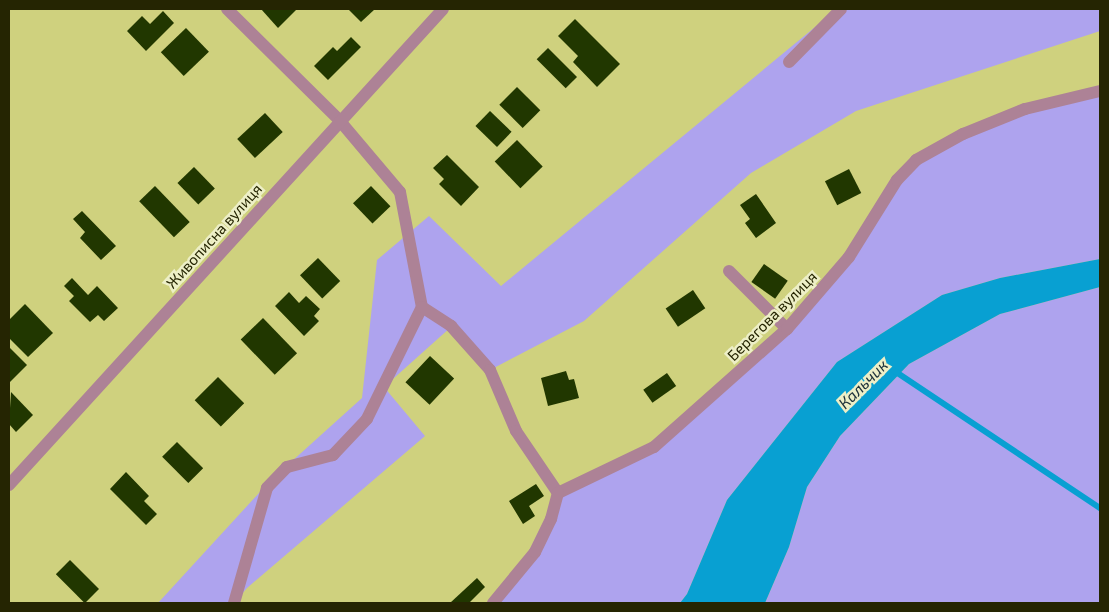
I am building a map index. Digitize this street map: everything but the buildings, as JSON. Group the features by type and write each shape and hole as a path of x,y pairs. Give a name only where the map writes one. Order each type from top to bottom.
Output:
{"street":[{"path":"227,9 340,121 400,192 422,306 367,419 333,455 287,467 267,488 234,603"},
{"name":"Живописна вулиця","path":"9,485 443,9"},
{"path":"789,62 841,9"},
{"name":"Берегова вулиця","path":"558,493 654,447 787,329 849,257 896,180 916,160 963,134 1025,109 1100,91"},
{"path":"729,271 787,329"},
{"path":"422,306 452,326 490,370 516,431 558,493 551,519 535,552 493,603"}],"shaded area":[{"path":"837,9 1100,9 1100,31 856,111 751,173 584,321 490,370 451,327 384,387 425,436 247,588 234,603 158,603 270,481 362,398 377,260 429,216 501,286"},
{"path":"1100,91 1100,259 1000,278 942,295 837,362 727,500 687,594 680,603 493,603 514,581 558,493 654,447 822,293 897,180 963,134"},
{"path":"1100,287 1100,603 765,603 789,547 807,487 840,436 909,364 1000,314"}],"water":[{"name":"Кальчик","path":"1100,259 1100,287 1000,314 909,364 840,436 807,487 789,547 765,603 680,603 687,594 727,500 837,362 942,295 1000,278"}],"waterway":[{"name":"Кальчик","path":"893,370 1100,508"}]}
